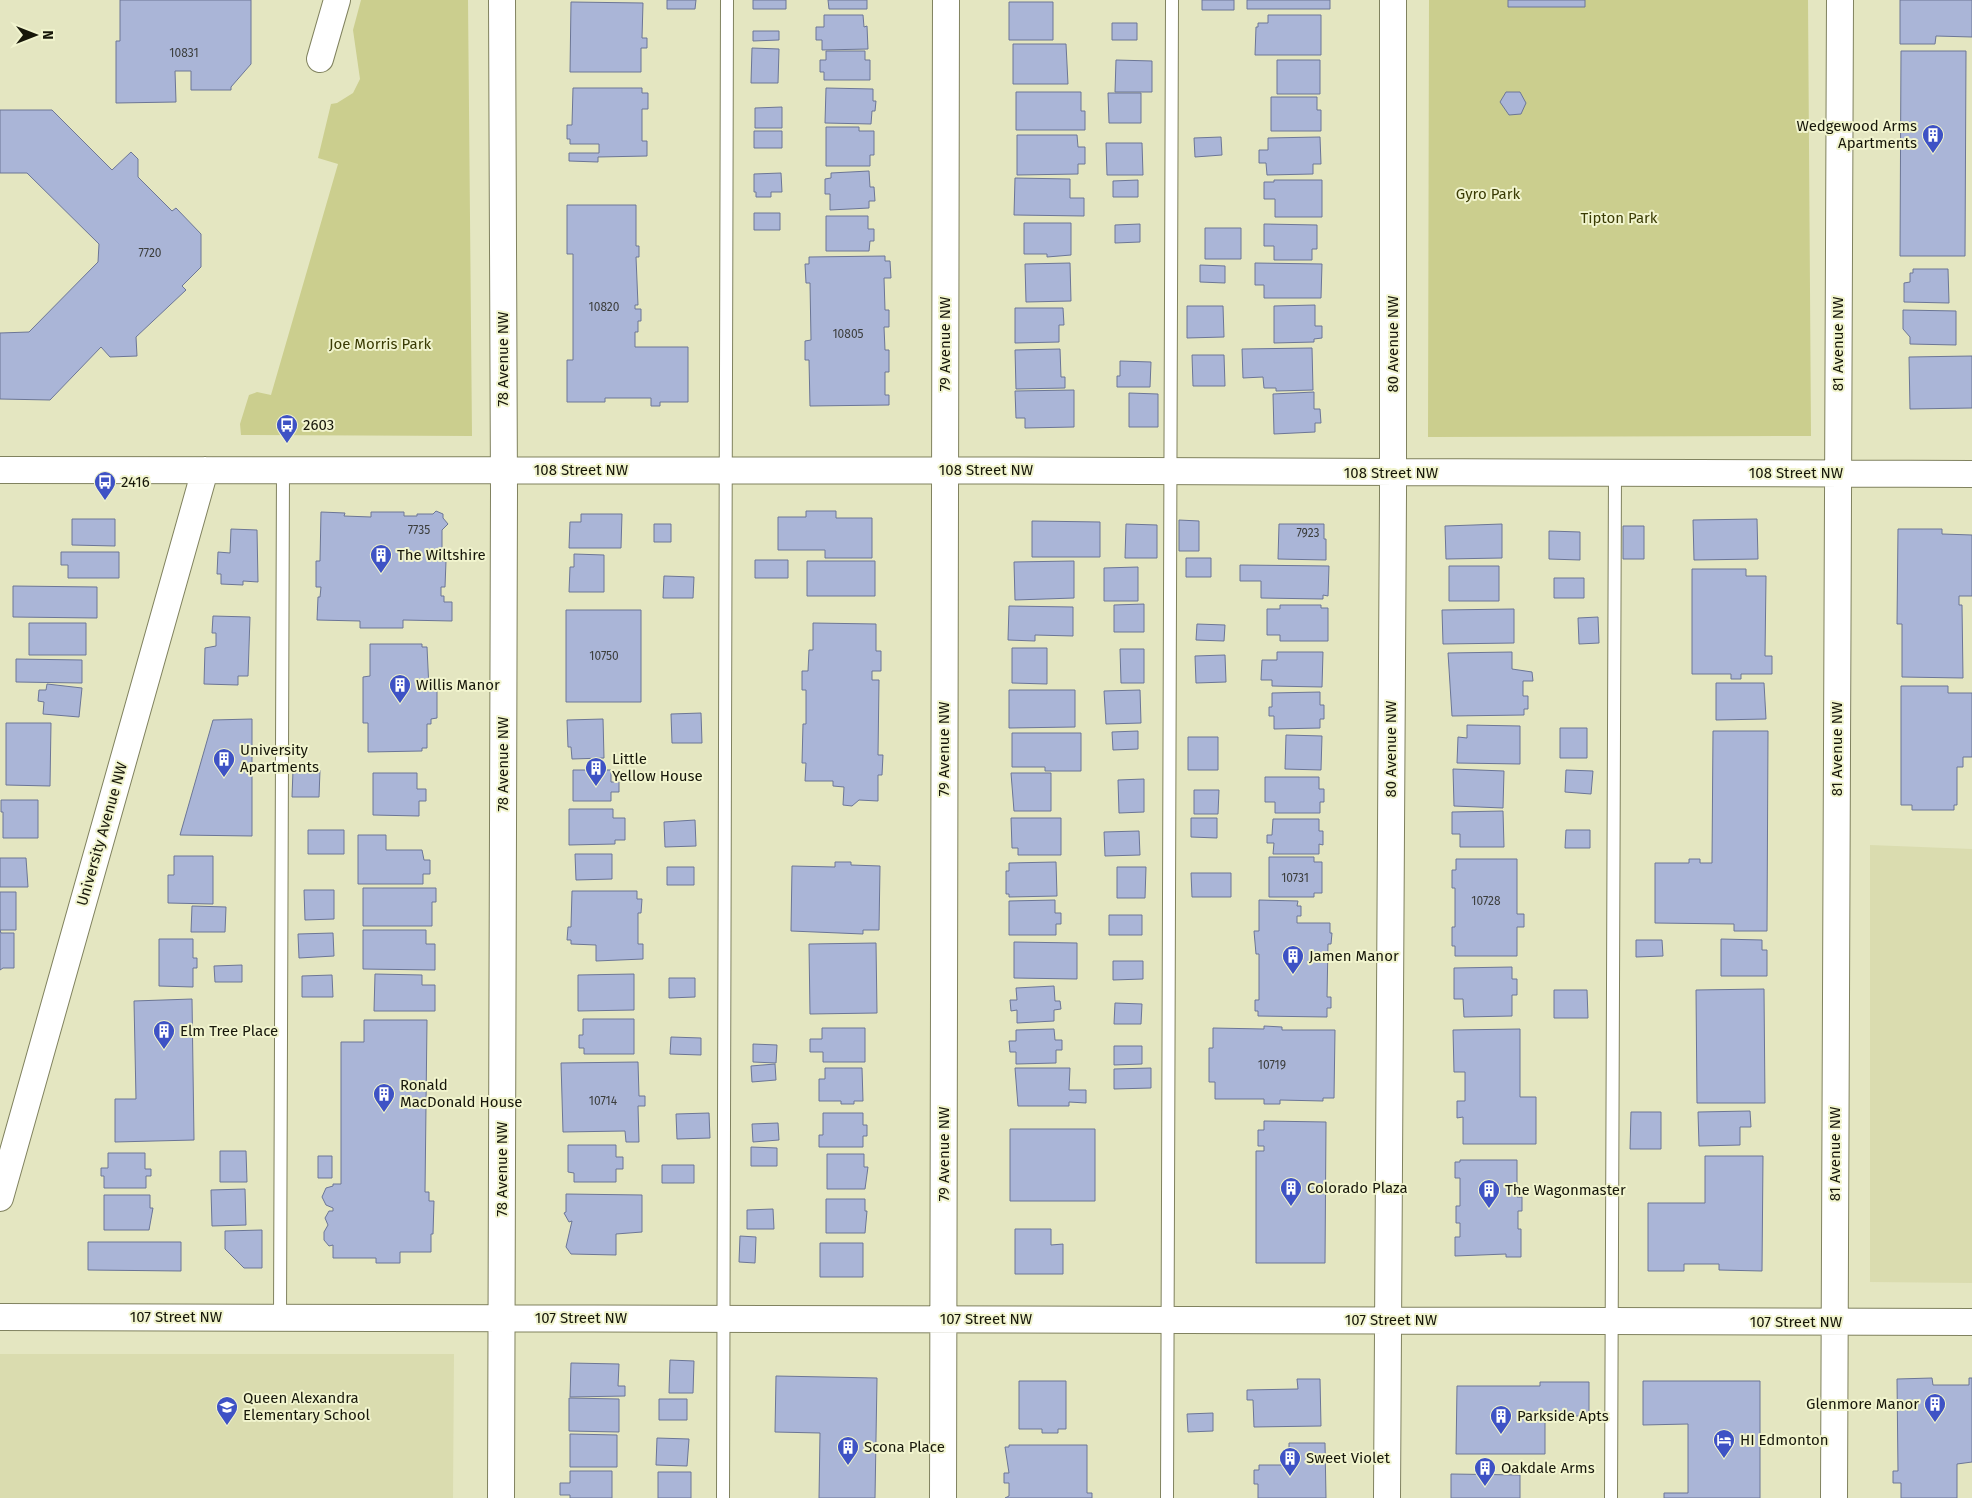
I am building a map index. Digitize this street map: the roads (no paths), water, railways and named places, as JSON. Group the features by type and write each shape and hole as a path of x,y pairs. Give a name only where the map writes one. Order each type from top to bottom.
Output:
{"street":[{"path":"320,59 338,0"},
{"name":"78 Avenue NW","path":"501,1498 504,470 502,0"},
{"name":"79 Avenue NW","path":"943,1498 946,0"},
{"name":"80 Avenue NW","path":"1386,1498 1393,473 1393,0"},
{"name":"81 Avenue NW","path":"1834,1498 1840,0"},
{"name":"108 Street NW","path":"0,470 1170,470 1393,473 1972,474"},
{"name":"University Avenue NW","path":"0,1198 205,470"},
{"name":"107 Street NW","path":"0,1317 1972,1322"}],"lane":[{"path":"723,1498 724,470 728,0"},
{"path":"1167,1498 1172,0"},
{"path":"280,1318 283,470"},
{"path":"1611,1498 1615,473"}],"place":[{"name":"Wedgewood Arms Apartments","path":"1933,154"},
{"name":"2603","path":"287,444"},
{"name":"2416","path":"105,501"},
{"name":"The Wiltshire","path":"381,574"},
{"name":"Willis Manor","path":"400,704"},
{"name":"University Apartments","path":"224,778"},
{"name":"Little Yellow House","path":"596,787"},
{"name":"Jamen Manor","path":"1293,975"},
{"name":"Elm Tree Place","path":"164,1050"},
{"name":"Ronald MacDonald House","path":"384,1113"},
{"name":"Colorado Plaza","path":"1291,1207"},
{"name":"The Wagonmaster","path":"1489,1209"},
{"name":"Glenmore Manor","path":"1935,1423"},
{"name":"Queen Alexandra Elementary School","path":"227,1426"},
{"name":"Parkside Apts","path":"1501,1435"},
{"name":"HI Edmonton","path":"1724,1459"},
{"name":"Scona Place","path":"848,1466"},
{"name":"Sweet Violet","path":"1290,1477"},
{"name":"Oakdale Arms","path":"1485,1487"}],"park label":[{"name":"Gyro Park","path":"1488,194"},
{"name":"Tipton Park","path":"1619,218"},
{"name":"Joe Morris Park","path":"380,344"}]}
